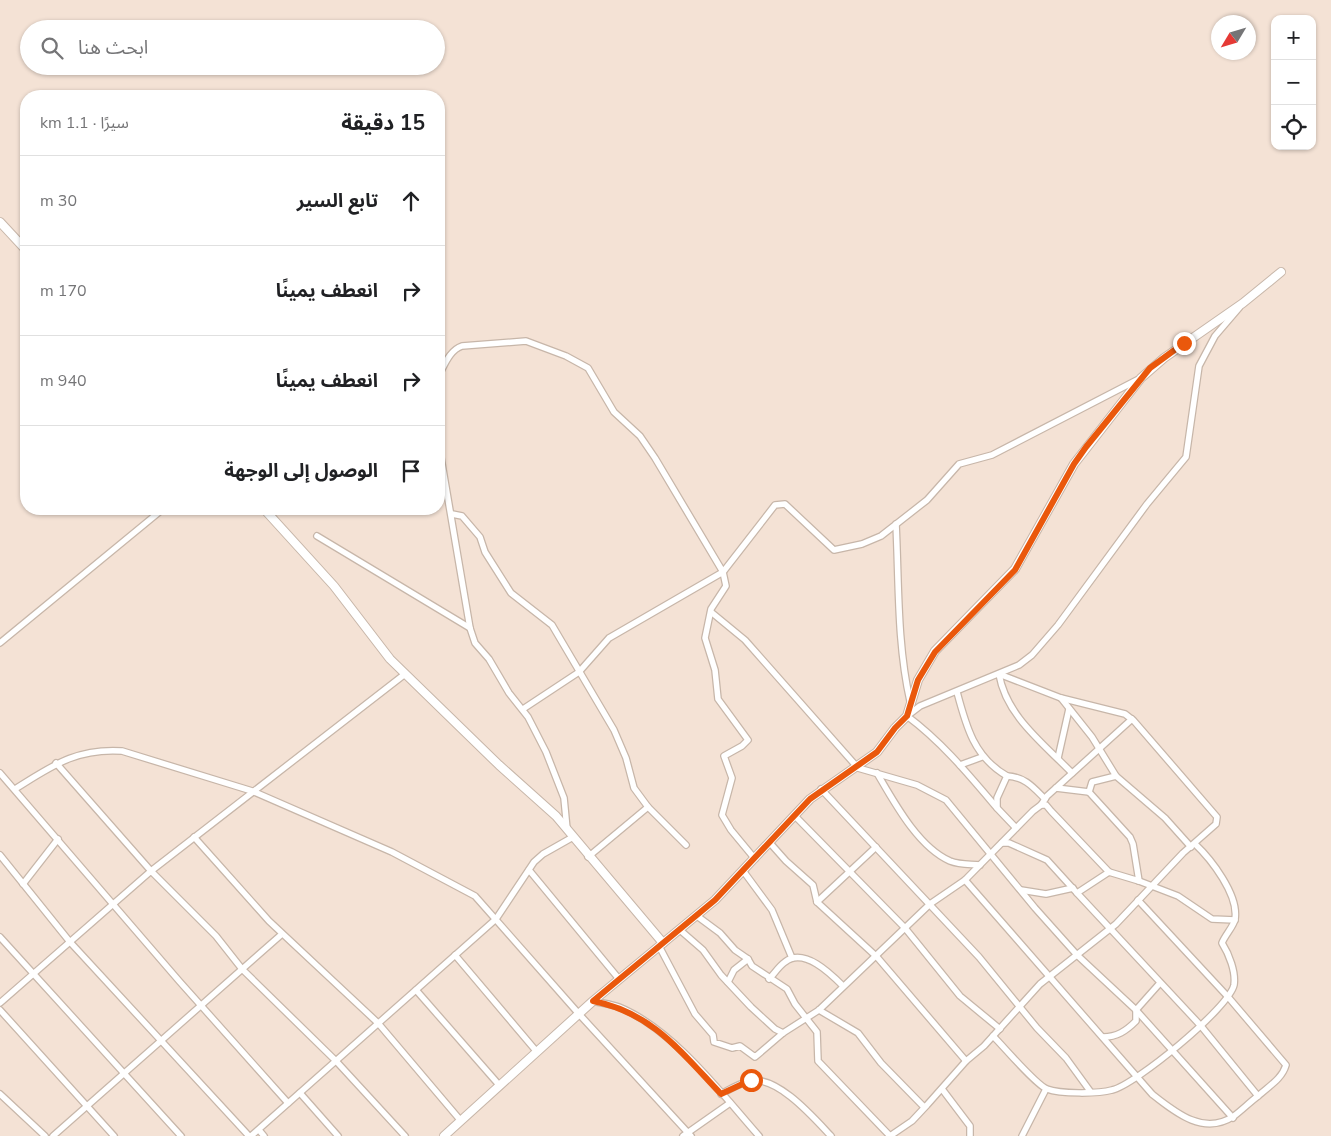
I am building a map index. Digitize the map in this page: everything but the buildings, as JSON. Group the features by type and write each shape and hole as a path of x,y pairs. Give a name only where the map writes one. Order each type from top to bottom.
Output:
{"main road":[{"path":"0,222 20,244"},
{"path":"444,1136 578,1014 619,978 680,930 744,872 822,789 858,768 877,752 895,728 907,716 912,706 918,680 935,652 1015,570 1074,464 1142,378 1164,358 1243,303 1281,272"},
{"path":"269,515 334,586 363,626 405,674 498,765 567,828 588,857 661,944"}],"street":[{"path":"1016,828 926,730 907,716 920,706 1000,674 1032,655 1096,575 1147,504 1186,457 1199,366 1215,336 1243,303"},
{"path":"445,365 456,348 526,341 566,356 588,368 614,412 640,436 655,458 723,572 726,586 711,612 704,638 715,670 718,699 748,740 742,746 724,756 732,778 722,815 731,830 755,860"},
{"path":"523,708 579,672 609,638 723,572 775,505 785,504 834,550 862,544 881,536 927,500 959,464 992,455 1142,378"},
{"path":"445,477 470,628 475,643 489,658 509,693 523,708 555,771 564,798 567,828"},
{"path":"452,514 462,516 480,537 485,552 511,593 552,625 614,730 626,758 634,788 648,807 686,845"},
{"path":"0,643 156,515"},
{"path":"896,524 900,634 905,676 912,706"},
{"path":"317,536 470,628"},
{"path":"711,612 745,640 858,768 917,784 946,800 1020,890 1077,955 1136,1010 1232,1118"},
{"path":"0,1003 151,871 405,674"},
{"path":"696,916 720,933 735,950 748,959 752,966 769,979 787,989 817,1032 818,1061 890,1136 900,1134 966,1061 1000,1029 1019,1006 1049,977 1109,929 1151,885 1216,824 1217,817 1132,719 1125,714 1061,698 1000,674"},
{"path":"1000,674 1002,691 1023,724 1072,773"},
{"path":"956,692 969,732 982,757 1007,776 1018,777 1028,782 1045,799"},
{"path":"993,1036 1046,1089 1060,1092 1112,1090 1135,1077 1201,1026 1229,998 1234,984 1230,955 1222,943 1236,920 1227,884 1193,845 1116,776 1061,698"},
{"path":"1058,758 1069,709"},
{"path":"661,944 695,1014 713,1035 714,1042 732,1048 740,1046 755,1057 783,1033 818,1010 877,957 930,904 965,880 1056,788 1100,751 1132,719"},
{"path":"15,789 56,763 86,752 101,750 122,751 252,791 392,852 475,896 578,1014 687,1134 730,1103"},
{"path":"960,765 982,757"},
{"path":"56,763 151,871 216,936 242,969 336,1060 405,1136"},
{"path":"0,773 288,1103"},
{"path":"877,773 906,819 934,851 958,864 980,865"},
{"path":"997,808 997,798 1007,776"},
{"path":"1089,792 1092,782 1116,776"},
{"path":"1056,788 1089,792 1130,837 1133,844 1139,881"},
{"path":"822,789 979,957 1037,1028 1057,1047 1090,1091"},
{"path":"1041,805 1046,805 1051,810 1108,872 1151,885 1178,896 1212,919 1236,920"},
{"path":"588,857 648,807"},
{"path":"795,816 904,928 960,996 1000,1029"},
{"path":"194,837 282,934 378,1023 461,1121"},
{"path":"0,855 70,942 250,1136 496,919 529,870 543,854 573,837"},
{"path":"23,884 58,839"},
{"path":"770,843 786,861 813,885 817,902 877,957 966,1061"},
{"path":"1002,843 1009,843 1047,860 1201,1026 1258,1096"},
{"path":"817,902 876,847"},
{"path":"529,870 619,978"},
{"path":"744,872 768,902 792,958"},
{"path":"1020,890 1046,894 1075,891 1108,872"},
{"path":"965,880 1103,1037 1135,1077 1152,1094 1183,1119 1202,1126 1217,1124 1232,1118 1278,1079 1286,1065 1229,998 1138,900"},
{"path":"680,930 703,950 751,1007 775,1029 783,1033"},
{"path":"53,1136 282,934"},
{"path":"0,937 123,1074 182,1136"},
{"path":"455,955 537,1052"},
{"path":"769,979 792,958"},
{"path":"792,958 812,961 843,986"},
{"path":"728,982 734,970 748,959"},
{"path":"1103,1037 1113,1037 1128,1029 1136,1021 1136,1010 1160,983"},
{"path":"416,990 500,1086"},
{"path":"593,1001 617,1006 650,1024 668,1039 759,1136"},
{"path":"0,1010 114,1136"},
{"path":"818,1010 858,1033 881,1063 924,1108"},
{"path":"721,1094 751,1080 770,1084 806,1110 831,1136"},
{"path":"942,1089 970,1126 970,1136"},
{"path":"1022,1136 1046,1089"},
{"path":"300,1093 338,1136"},
{"path":"0,1094 45,1136"},
{"path":"259,1130 264,1136"}],"route":[{"path":"751,1080 721,1094 668,1039 650,1024 617,1006 593,1001 715,900 744,872 810,799 822,789 858,768 877,752 895,728 907,716 912,706 918,680 935,652 1015,570 1074,464 1086,447 1150,368 1184,343"}]}
